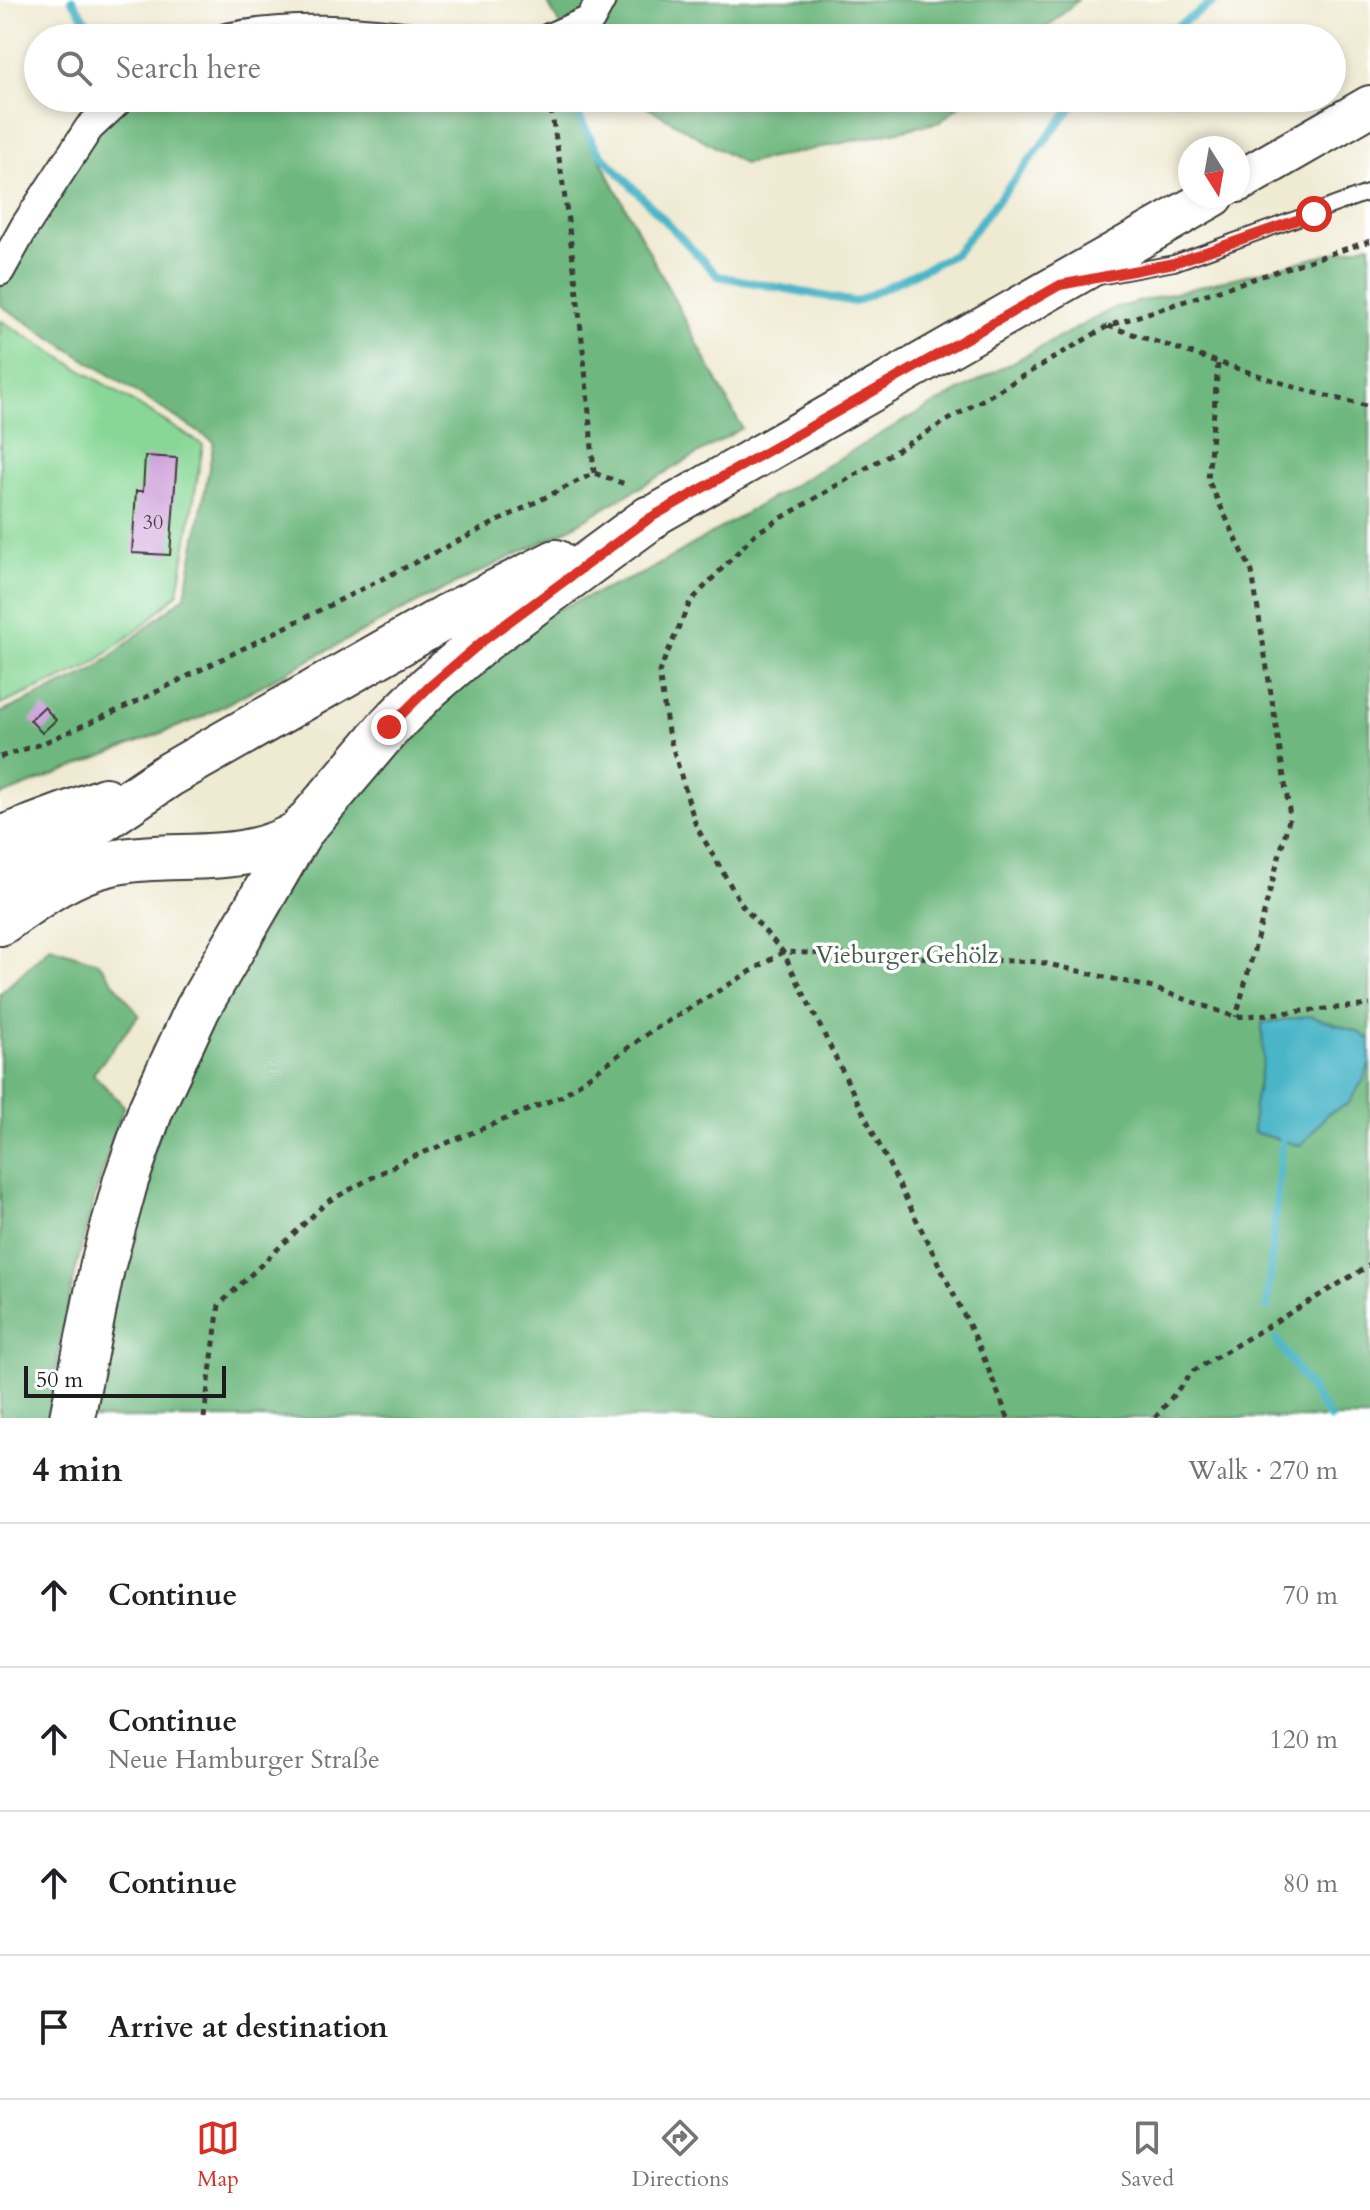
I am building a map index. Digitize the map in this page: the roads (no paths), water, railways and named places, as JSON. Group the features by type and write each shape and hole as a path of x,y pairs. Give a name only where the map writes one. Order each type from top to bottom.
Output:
{"main road":[{"path":"1250,175 1370,106"},
{"path":"0,889 167,776 446,617 542,569 639,502 1060,285 1193,208"},
{"path":"72,1418 102,1268 126,1180 151,1109 198,1008 300,832 389,727 429,687 639,502"},
{"path":"0,839 167,776"},
{"path":"0,923 38,897 89,869 124,861 250,852 277,844 300,832"}],"street":[{"path":"581,24 590,20 601,0"},
{"path":"0,271 25,226 89,128 106,112"}],"lane":[{"path":"1060,285 1174,263 1370,192"}],"water":[{"path":"1310,1016 1359,1032 1370,1040 1370,1063 1348,1104 1327,1114 1301,1146 1253,1132 1254,1105 1263,1060 1262,1023"}],"waterway":[{"path":"72,0 89,24"},
{"path":"1180,24 1217,0"},
{"path":"577,112 597,150 718,276 855,302 955,254 1068,112"},
{"path":"1267,1307 1282,1140"},
{"path":"1276,1339 1330,1418"}],"park label":[{"name":"Vieburger Gehölz","path":"907,955"}]}
